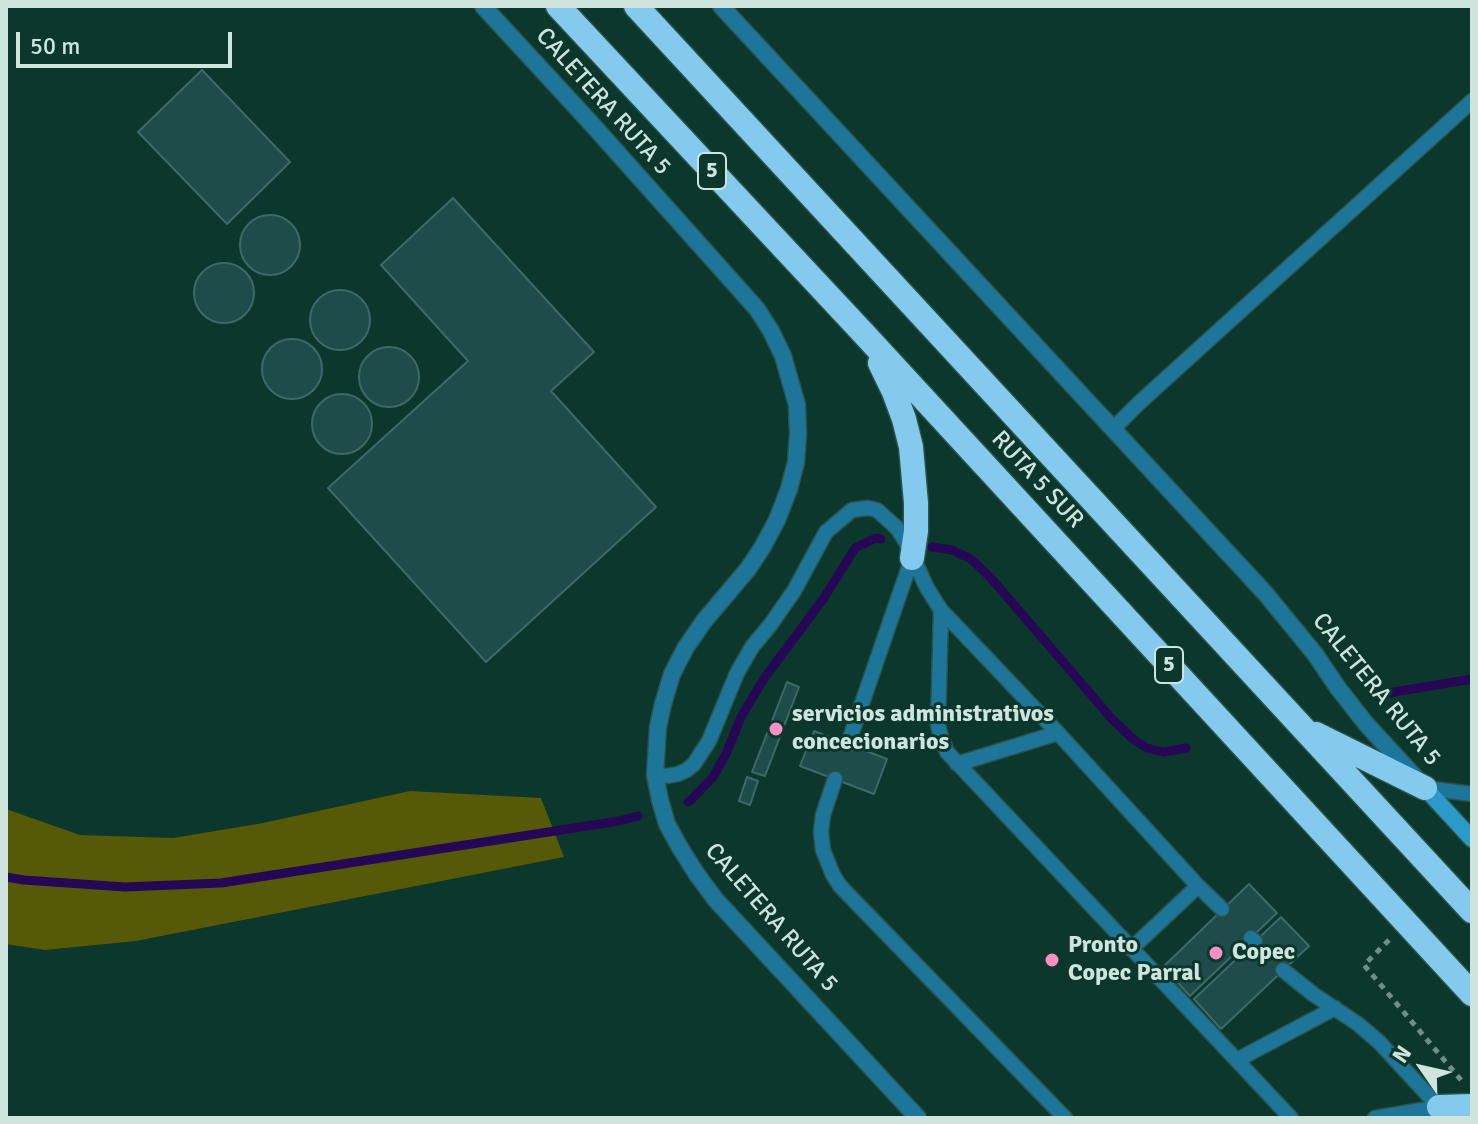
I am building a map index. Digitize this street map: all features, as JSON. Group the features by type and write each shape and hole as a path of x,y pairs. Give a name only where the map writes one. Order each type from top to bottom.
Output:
{"highway":[{"name":"RUTA 5 SUR","path":"558,6 1472,994"},
{"name":"RUTA 5 SUR","path":"636,6 1472,911"},
{"path":"866,336 894,392 911,447 916,503 912,558"},
{"path":"1303,728 1425,788"},
{"path":"1439,1107 1472,1106"}],"street":[{"name":"CALETERA RUTA 5","path":"483,6 757,309 783,356 797,405 796,462 789,489 762,548 704,621 672,674 658,727 655,775 667,824 715,899 918,1118"},
{"name":"CALETERA RUTA 5","path":"721,6 1265,593 1367,725 1472,839"}],"lane":[{"path":"1114,428 1472,101"},
{"path":"655,775 678,774 694,764 709,741 737,673 752,647 794,591 826,532 852,510 877,510 897,528 906,542 941,610 1222,909"},
{"path":"848,744 912,558"},
{"path":"941,610 938,725 947,752 1291,1118"},
{"path":"957,764 1058,733"},
{"path":"835,779 823,815 821,832 823,850 840,886 1065,1118"},
{"path":"1425,788 1472,794"},
{"path":"1131,949 1198,886"},
{"path":"1283,970 1379,1042 1439,1107"},
{"path":"1237,1060 1335,1008"},
{"path":"1375,1118 1439,1107"}],"path":[{"path":"1407,923 1364,965 1462,1081"}],"shaded area":[{"path":"410,791 541,798 564,857 136,941 45,950 6,944 6,809 80,835 173,838 263,823"}],"building":[{"path":"202,70 290,162 227,224 138,132"},
{"path":"453,198 594,352 551,391 656,507 486,662 328,488 468,361 381,265"},
{"path":"270,215 281,217 291,224 298,234 298,256 291,266 281,273 270,275 259,273 249,266 242,256 240,245 242,234 249,224 259,217"},
{"path":"224,263 235,265 245,272 252,282 252,304 245,314 235,321 224,323 213,321 203,314 196,304 194,293 196,282 203,272 213,265"},
{"path":"340,290 352,292 361,299 368,308 368,332 361,341 352,348 340,350 328,348 319,341 312,332 310,320 312,308 319,299 328,292"},
{"path":"292,339 303,341 313,348 320,358 320,380 313,390 303,397 292,399 281,397 271,390 264,380 262,369 264,358 271,348 281,341"},
{"path":"389,347 400,349 410,356 417,366 417,388 410,398 400,405 389,407 378,405 368,398 361,388 359,377 361,366 368,356 378,349"},
{"path":"342,394 353,396 363,403 370,413 370,435 363,445 353,452 342,454 331,452 321,445 314,435 312,424 314,413 321,403 331,396"},
{"name":"servicios administrativos concecionarios","path":"787,682 799,687 765,776 752,772"},
{"path":"814,731 887,759 874,794 800,766"},
{"name":"servicios administrativos concecionarios","path":"747,777 758,781 750,805 739,801"},
{"path":"1249,884 1277,913 1190,996 1163,967"},
{"path":"1281,917 1309,946 1221,1029 1194,999"}],"waterway":[{"path":"688,802 713,777 741,717 763,680 824,598 855,548 876,538 881,539"},
{"path":"932,547 952,550 971,559 990,577 1112,719 1134,740 1147,748 1163,752 1186,748"},
{"path":"1376,695 1472,679"},
{"path":"6,877 125,887 221,883 638,816"}],"place":[{"name":"servicios administrativos concecionarios","path":"776,729"},
{"name":"Copec","path":"1216,953"},
{"name":"Pronto Copec Parral","path":"1052,960"}]}
